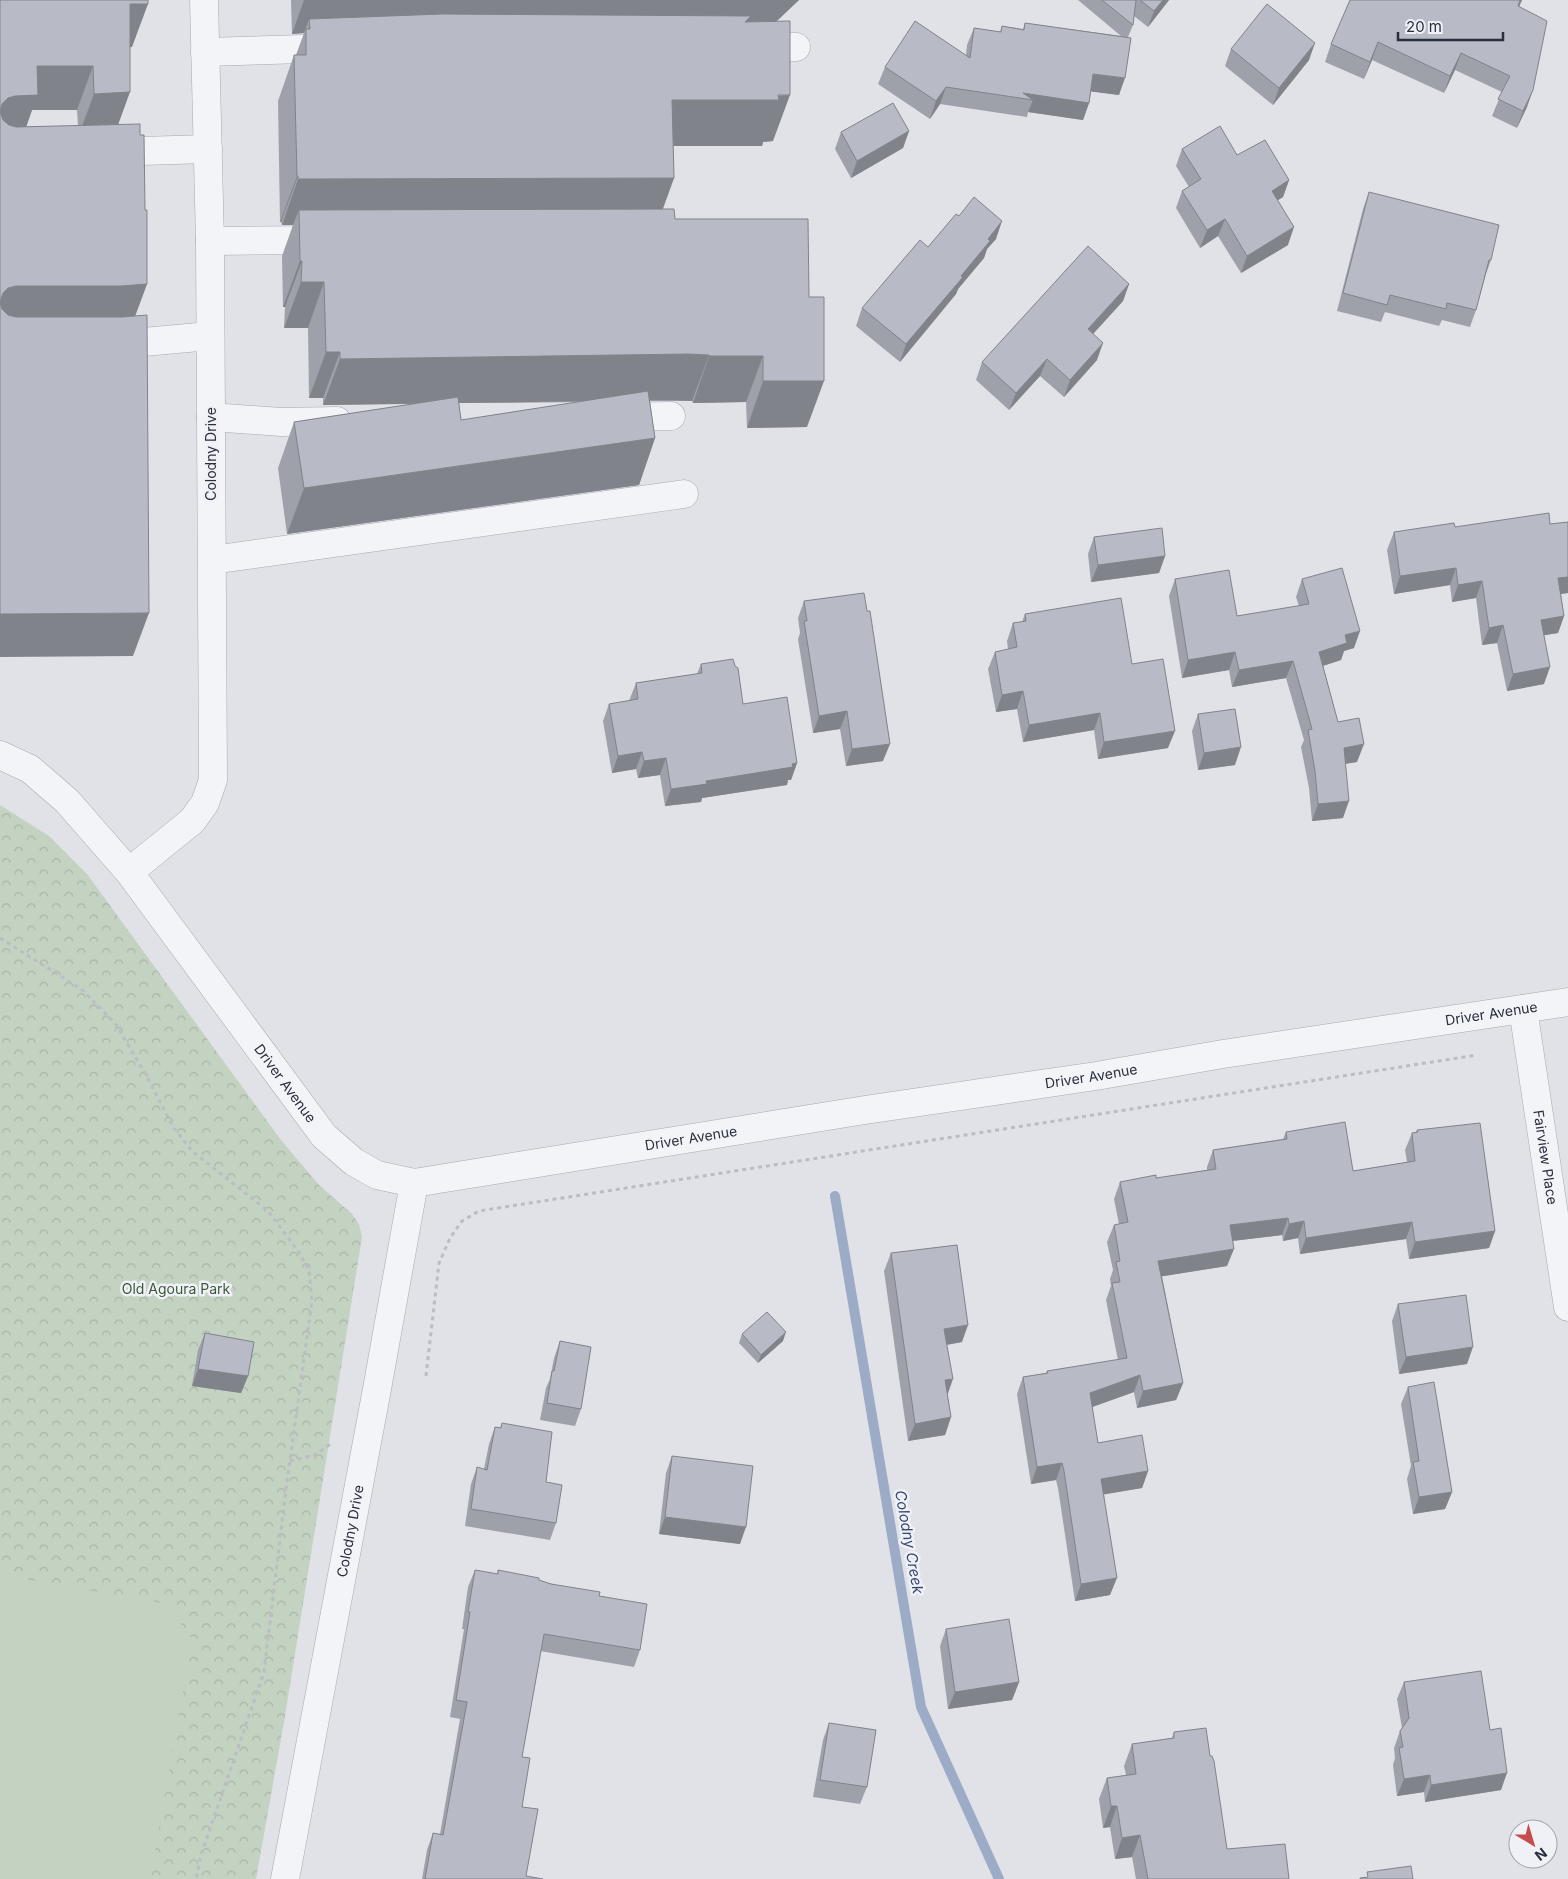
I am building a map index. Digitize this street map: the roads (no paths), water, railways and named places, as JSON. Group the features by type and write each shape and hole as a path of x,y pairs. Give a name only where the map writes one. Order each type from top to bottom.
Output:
{"street":[{"name":"Colodny Drive","path":"129,872 192,821 205,803 213,780 210,240 204,0"},
{"path":"205,52 365,47"},
{"path":"727,47 796,47"},
{"path":"79,152 208,149"},
{"path":"210,240 348,240"},
{"path":"87,345 210,336"},
{"path":"593,417 671,416"},
{"path":"211,417 280,422 359,420"},
{"path":"212,560 684,494"},
{"name":"Driver Avenue","path":"0,755 30,769 67,801 129,872 324,1136 354,1162 376,1175 414,1184 865,1110 1568,1002"},
{"name":"Fairview Place","path":"1523,1009 1568,1307"},
{"name":"Colodny Drive","path":"285,1879 376,1398 414,1184"}],"waterway":[{"name":"Colodny Creek","path":"835,1196 921,1707 999,1879"}],"park label":[{"name":"Old Agoura Park","path":"176,1289"}]}
